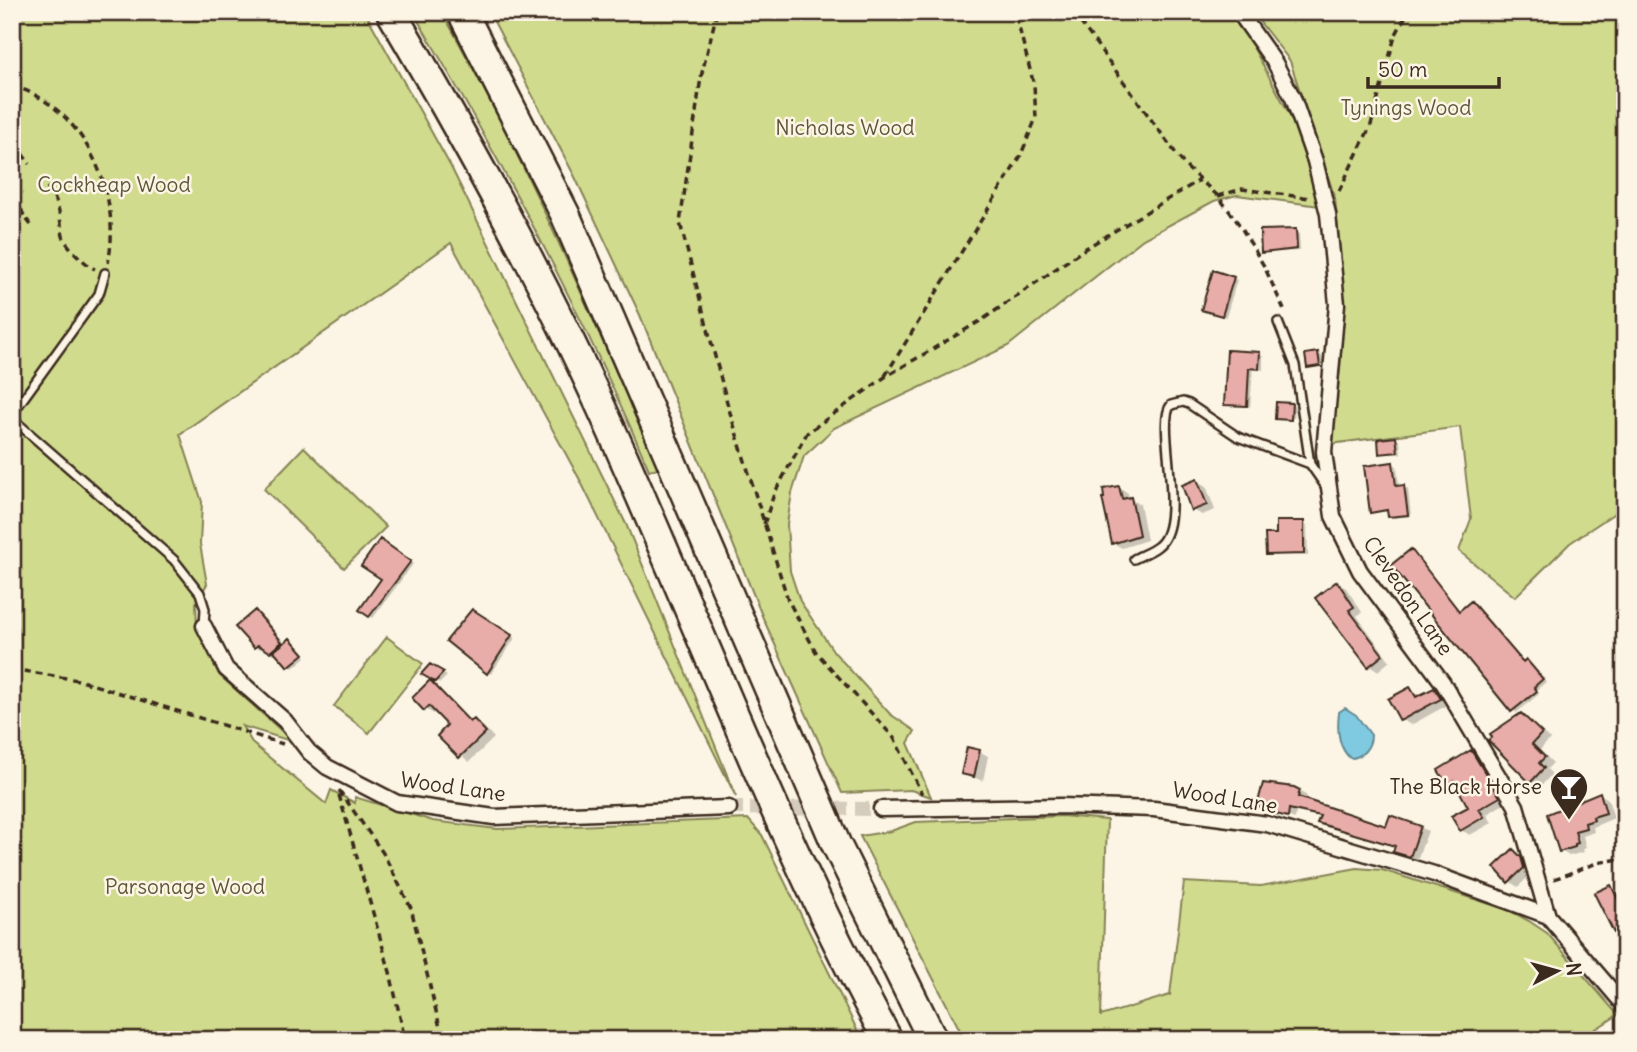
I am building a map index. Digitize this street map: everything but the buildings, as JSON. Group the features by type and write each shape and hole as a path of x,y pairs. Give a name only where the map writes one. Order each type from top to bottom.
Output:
{"highway":[{"path":"391,12 512,223 556,310 775,805 888,1040"},
{"path":"462,12 565,214 836,844 933,1040"}],"street":[{"name":"Clevedon Lane","path":"1239,12 1275,63 1293,98 1326,202 1336,273 1337,304 1324,452 1327,489 1334,516 1360,571 1443,683 1516,806 1548,916 1625,1006"},
{"name":"Wood Lane","path":"204,626 226,669 285,721 309,752 327,767 397,803 494,817 729,808"},
{"name":"Wood Lane","path":"881,809 930,811 1061,806 1154,809 1267,824 1422,870 1548,916"}],"lane":[{"path":"105,273 99,294 15,410 14,420 174,560 200,593 204,626"},
{"path":"1278,322 1295,365 1310,464 1327,489"},
{"path":"1134,559 1160,546 1168,532 1170,457 1165,417 1171,405 1183,402 1189,404 1238,437 1310,464"}],"path":[{"path":"717,12 701,78 680,223 763,526 788,600 816,652 894,738 930,811"},
{"path":"884,377 1020,157 1036,118 1034,85 1016,12"},
{"path":"1073,12 1185,166 1218,196 1242,189 1326,202 1335,198 1371,125 1395,36 1408,12"},
{"path":"12,86 28,90 59,113 93,156 111,204 111,242 105,273 89,267 64,238 61,210 47,187"},
{"path":"12,148 20,151 30,164"},
{"path":"763,526 774,494 807,433 884,377 982,320 1086,248 1200,180"},
{"path":"12,187 23,216 31,225"},
{"path":"12,669 78,680 309,752"},
{"path":"405,1040 390,972 339,790 383,853 411,908 443,1040"},
{"path":"1539,885 1597,863 1625,858"}],"green space":[{"path":"12,12 365,12 451,167 626,524 736,797 580,480 451,243 180,434 202,502 200,544 207,584 196,603 197,627 219,675 294,742 242,726 253,744 326,804 331,790 355,803 355,797 433,821 497,829 748,819 762,835 862,1040 12,1040"},
{"path":"413,12 442,12 472,67 556,237 658,468 649,470 596,352 539,237"},
{"name":"Nicholas Wood","path":"489,12 1228,12 1252,45 1298,130 1320,206 1237,195 1214,201 1143,239 1008,346 834,428 804,456 792,493 787,524 790,571 800,601 834,652 890,714 915,731 908,743 931,797 911,790 842,793 763,618 640,315 575,177"},
{"name":"Tynings Wood","path":"1252,12 1625,12 1625,506 1570,543 1515,597 1459,551 1471,519 1460,427 1330,444 1340,369 1344,300 1335,198 1290,61"},
{"path":"304,447 386,527 344,568 264,489"},
{"path":"387,637 423,664 369,733 334,706"},
{"path":"1062,816 1107,820 1101,1016 1170,995 1184,882 1261,886 1357,868 1382,870 1509,910 1529,921 1547,933 1618,1015 1578,1040 965,1040 860,836 891,831 916,822"}],"water":[{"path":"1345,708 1356,715 1371,735 1365,751 1354,758 1346,754 1339,737 1339,712"}],"tunnel":[{"path":"729,808 881,809"}],"place":[{"name":"The Black Horse","path":"1569,821"}],"park label":[{"name":"Cockheap Wood","path":"114,185"},
{"name":"Parsonage Wood","path":"185,887"}]}
